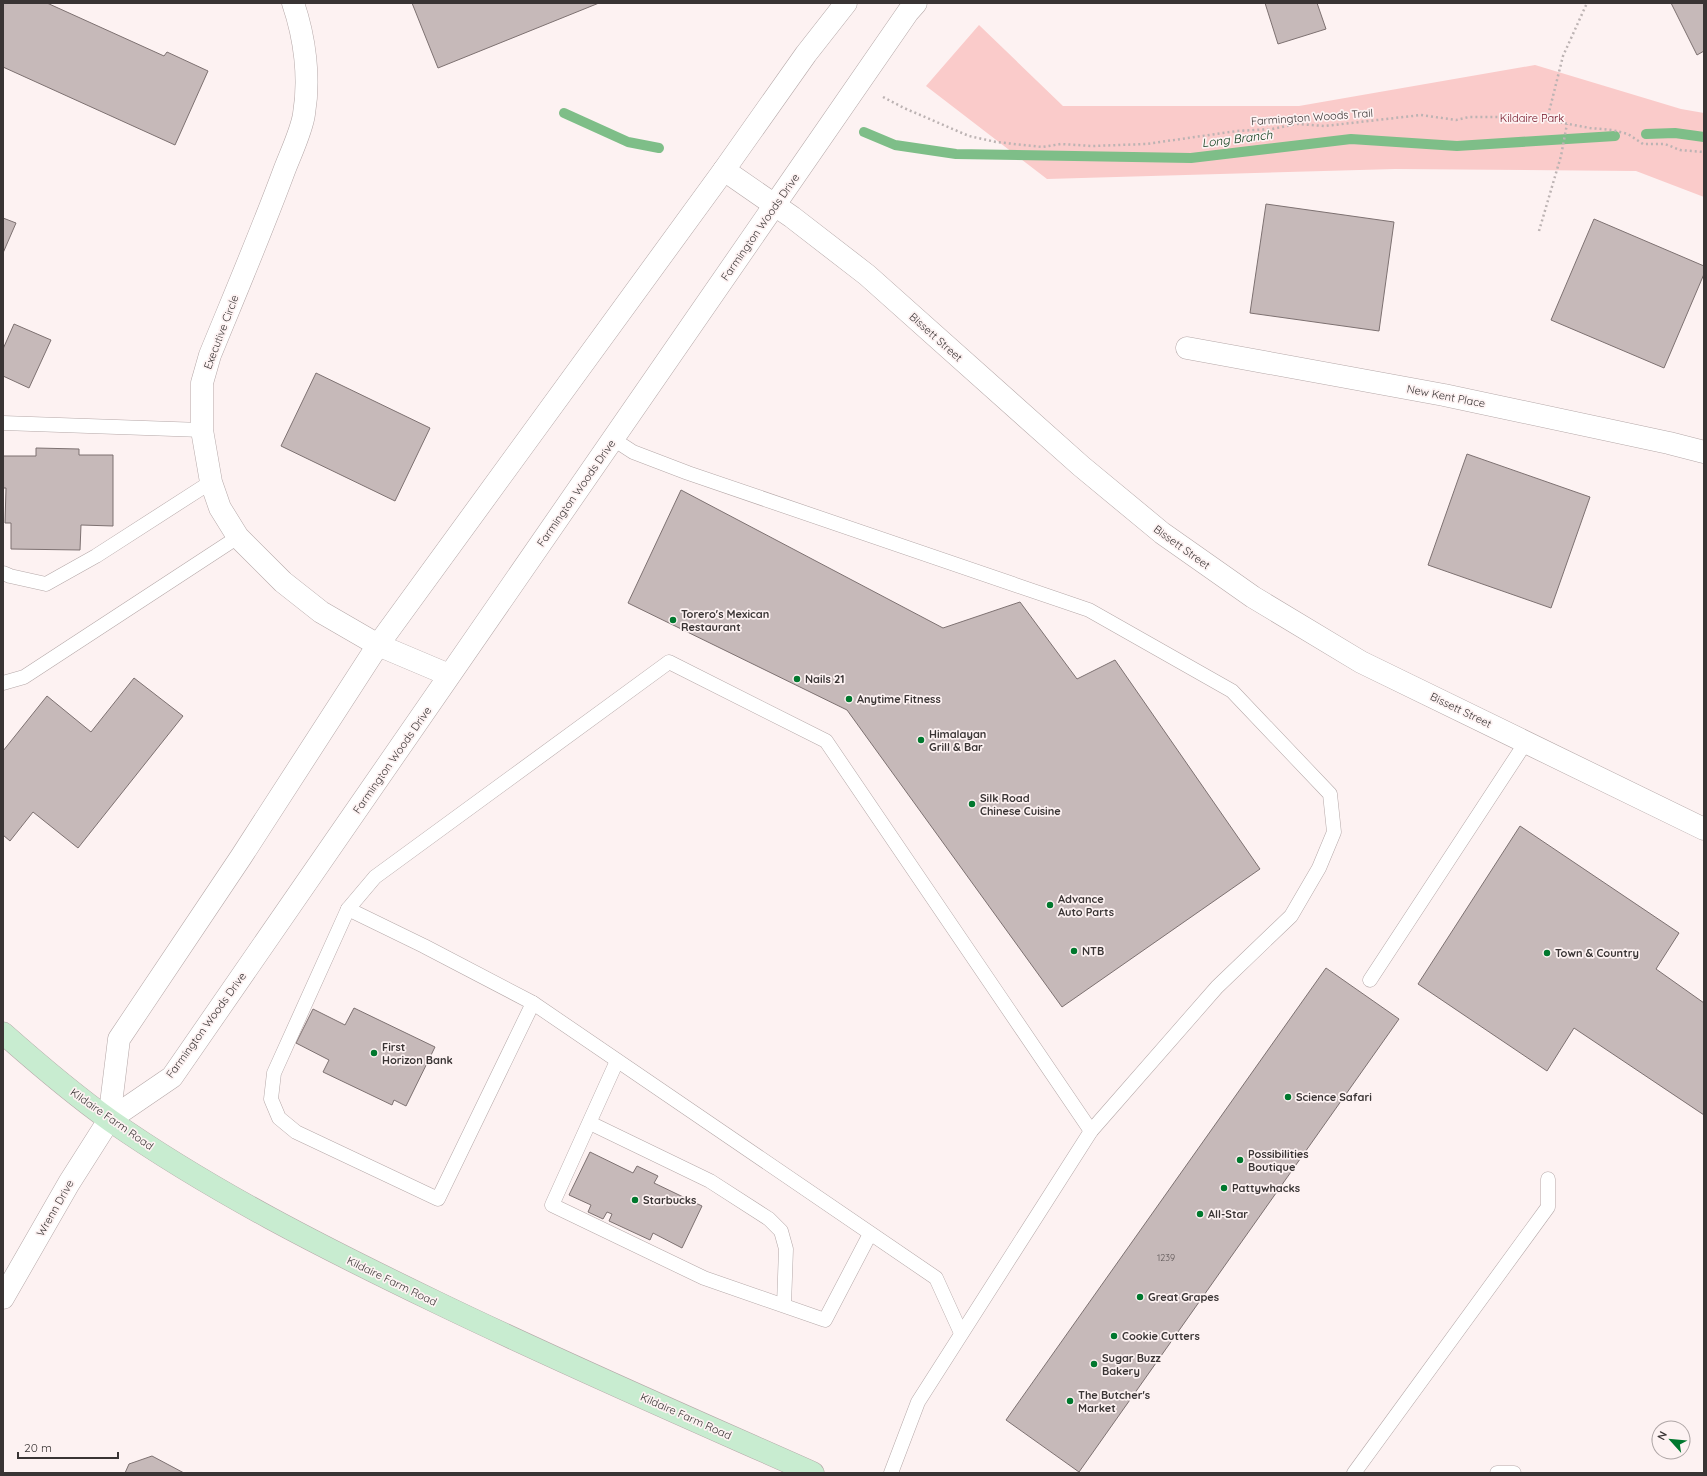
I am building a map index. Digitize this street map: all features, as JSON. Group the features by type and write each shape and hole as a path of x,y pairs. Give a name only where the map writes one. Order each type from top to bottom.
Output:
{"main road":[{"name":"Kildaire Farm Road","path":"3,1033 50,1074 109,1120 160,1153 247,1205 350,1261 478,1323 813,1473"}],"street":[{"name":"Executive Circle","path":"293,3 301,29 306,56 304,115 276,193 210,355 202,383 202,430 211,482 220,508 238,537 283,582 321,612 378,645 449,676"},
{"path":"109,1120 119,1039 237,863 378,645 724,170 806,54 846,3"},
{"name":"Farmington Woods Drive","path":"109,1120 172,1077 775,206 907,6"},
{"name":"Bissett Street","path":"724,170 867,275 1081,466 1162,534 1253,597 1361,662 1704,829"},
{"name":"New Kent Place","path":"1187,348 1444,395 1669,442 1704,452"},
{"name":"Wrenn Drive","path":"3,1298 69,1183 109,1120"}],"lane":[{"path":"3,423 202,430"},
{"path":"613,439 633,452 688,473 1089,610 1232,691 1330,794 1334,832 1319,868 1291,916 1217,987 1091,1131 918,1402 891,1473"},
{"path":"3,573 46,584 96,556 211,482"},
{"path":"3,684 24,677 238,537"},
{"path":"532,1003 438,1199 296,1132 279,1118 271,1099 274,1073 348,909 375,876 669,662 826,741 1091,1131"},
{"path":"1370,980 1526,742"},
{"path":"348,909 424,946 532,1003 936,1278 961,1334"},
{"path":"617,1061 552,1206 704,1278 824,1320 870,1234"},
{"path":"590,1124 710,1181 769,1219 781,1231 786,1249 784,1305"},
{"path":"1354,1473 1548,1207 1548,1179"},
{"path":"1498,1473 1514,1473"}],"path":[{"path":"1547,120 1563,56 1587,3"},
{"name":"Farmington Woods Trail","path":"877,94 904,108 970,136 996,142 1042,147 1061,144 1092,146 1146,144 1237,131 1272,129 1297,124 1325,126 1421,115 1456,120 1469,117 1504,117 1547,120 1590,128 1612,130 1628,134 1643,144 1665,144 1680,150 1704,152"},
{"path":"1539,231 1561,156 1568,124"}],"green space":[{"name":"Kildaire Park","path":"979,25 1063,106 1299,106 1535,65 1681,109 1704,113 1704,197 1636,171 1395,169 1047,179 926,86"}],"building":[{"path":"3,3 47,3 164,56 167,52 208,71 175,145 3,67"},
{"path":"412,3 599,3 438,68"},
{"path":"1265,3 1317,3 1326,29 1278,44"},
{"path":"1671,3 1704,3 1704,51 1697,55"},
{"path":"1266,204 1394,222 1379,331 1250,313"},
{"path":"3,218 16,223 3,253"},
{"path":"1594,219 1704,266 1704,274 1664,368 1551,320"},
{"path":"14,324 51,340 29,388 3,376 3,349"},
{"path":"316,373 430,428 395,501 281,446"},
{"path":"36,448 79,449 79,455 113,455 113,526 81,525 80,550 11,549 11,523 5,523 6,488 3,488 3,456 36,456"},
{"path":"1467,454 1590,497 1551,608 1428,565"},
{"path":"681,490 943,628 1020,602 1077,679 1115,660 1260,869 1062,1007 847,710 628,603"},
{"path":"134,678 183,716 78,848 33,812 10,841 3,835 3,751 47,696 91,732"},
{"path":"1520,826 1679,933 1656,969 1704,1003 1704,1115 1574,1028 1547,1071 1418,984"},
{"path":"1326,968 1399,1019 1079,1472 1006,1420"},
{"name":"First Horizon Bank","path":"354,1008 435,1047 406,1106 394,1100 392,1105 323,1072 329,1060 296,1043 313,1009 345,1025"},
{"name":"Starbucks","path":"590,1152 633,1173 637,1166 658,1176 654,1183 702,1206 682,1248 653,1233 650,1240 609,1221 612,1214 607,1212 603,1219 588,1212 591,1205 569,1195"},
{"path":"152,1456 184,1473 125,1473 129,1464"}],"waterway":[{"name":"Long Branch","path":"564,113 628,142 659,148"},
{"name":"Long Branch","path":"864,132 895,145 956,154 1191,158 1351,139 1457,146 1615,136"},
{"name":"Long Branch","path":"1646,134 1675,133 1704,137"}],"place":[{"name":"Torero's Mexican Restaurant","path":"673,620"},
{"name":"Nails 21","path":"797,679"},
{"name":"Anytime Fitness","path":"849,699"},
{"name":"Himalayan Grill & Bar","path":"921,740"},
{"name":"Silk Road Chinese Cuisine","path":"972,804"},
{"name":"Advance Auto Parts","path":"1050,905"},
{"name":"NTB","path":"1074,951"},
{"name":"Town & Country","path":"1547,953"},
{"name":"First Horizon Bank","path":"374,1053"},
{"name":"Science Safari","path":"1288,1097"},
{"name":"Possibilities Boutique","path":"1240,1160"},
{"name":"Pattywhacks","path":"1224,1188"},
{"name":"Starbucks","path":"635,1200"},
{"name":"All-Star","path":"1200,1214"},
{"name":"Great Grapes","path":"1140,1297"},
{"name":"Cookie Cutters","path":"1114,1336"},
{"name":"Sugar Buzz Bakery","path":"1094,1364"},
{"name":"The Butcher's Market","path":"1070,1401"}]}
